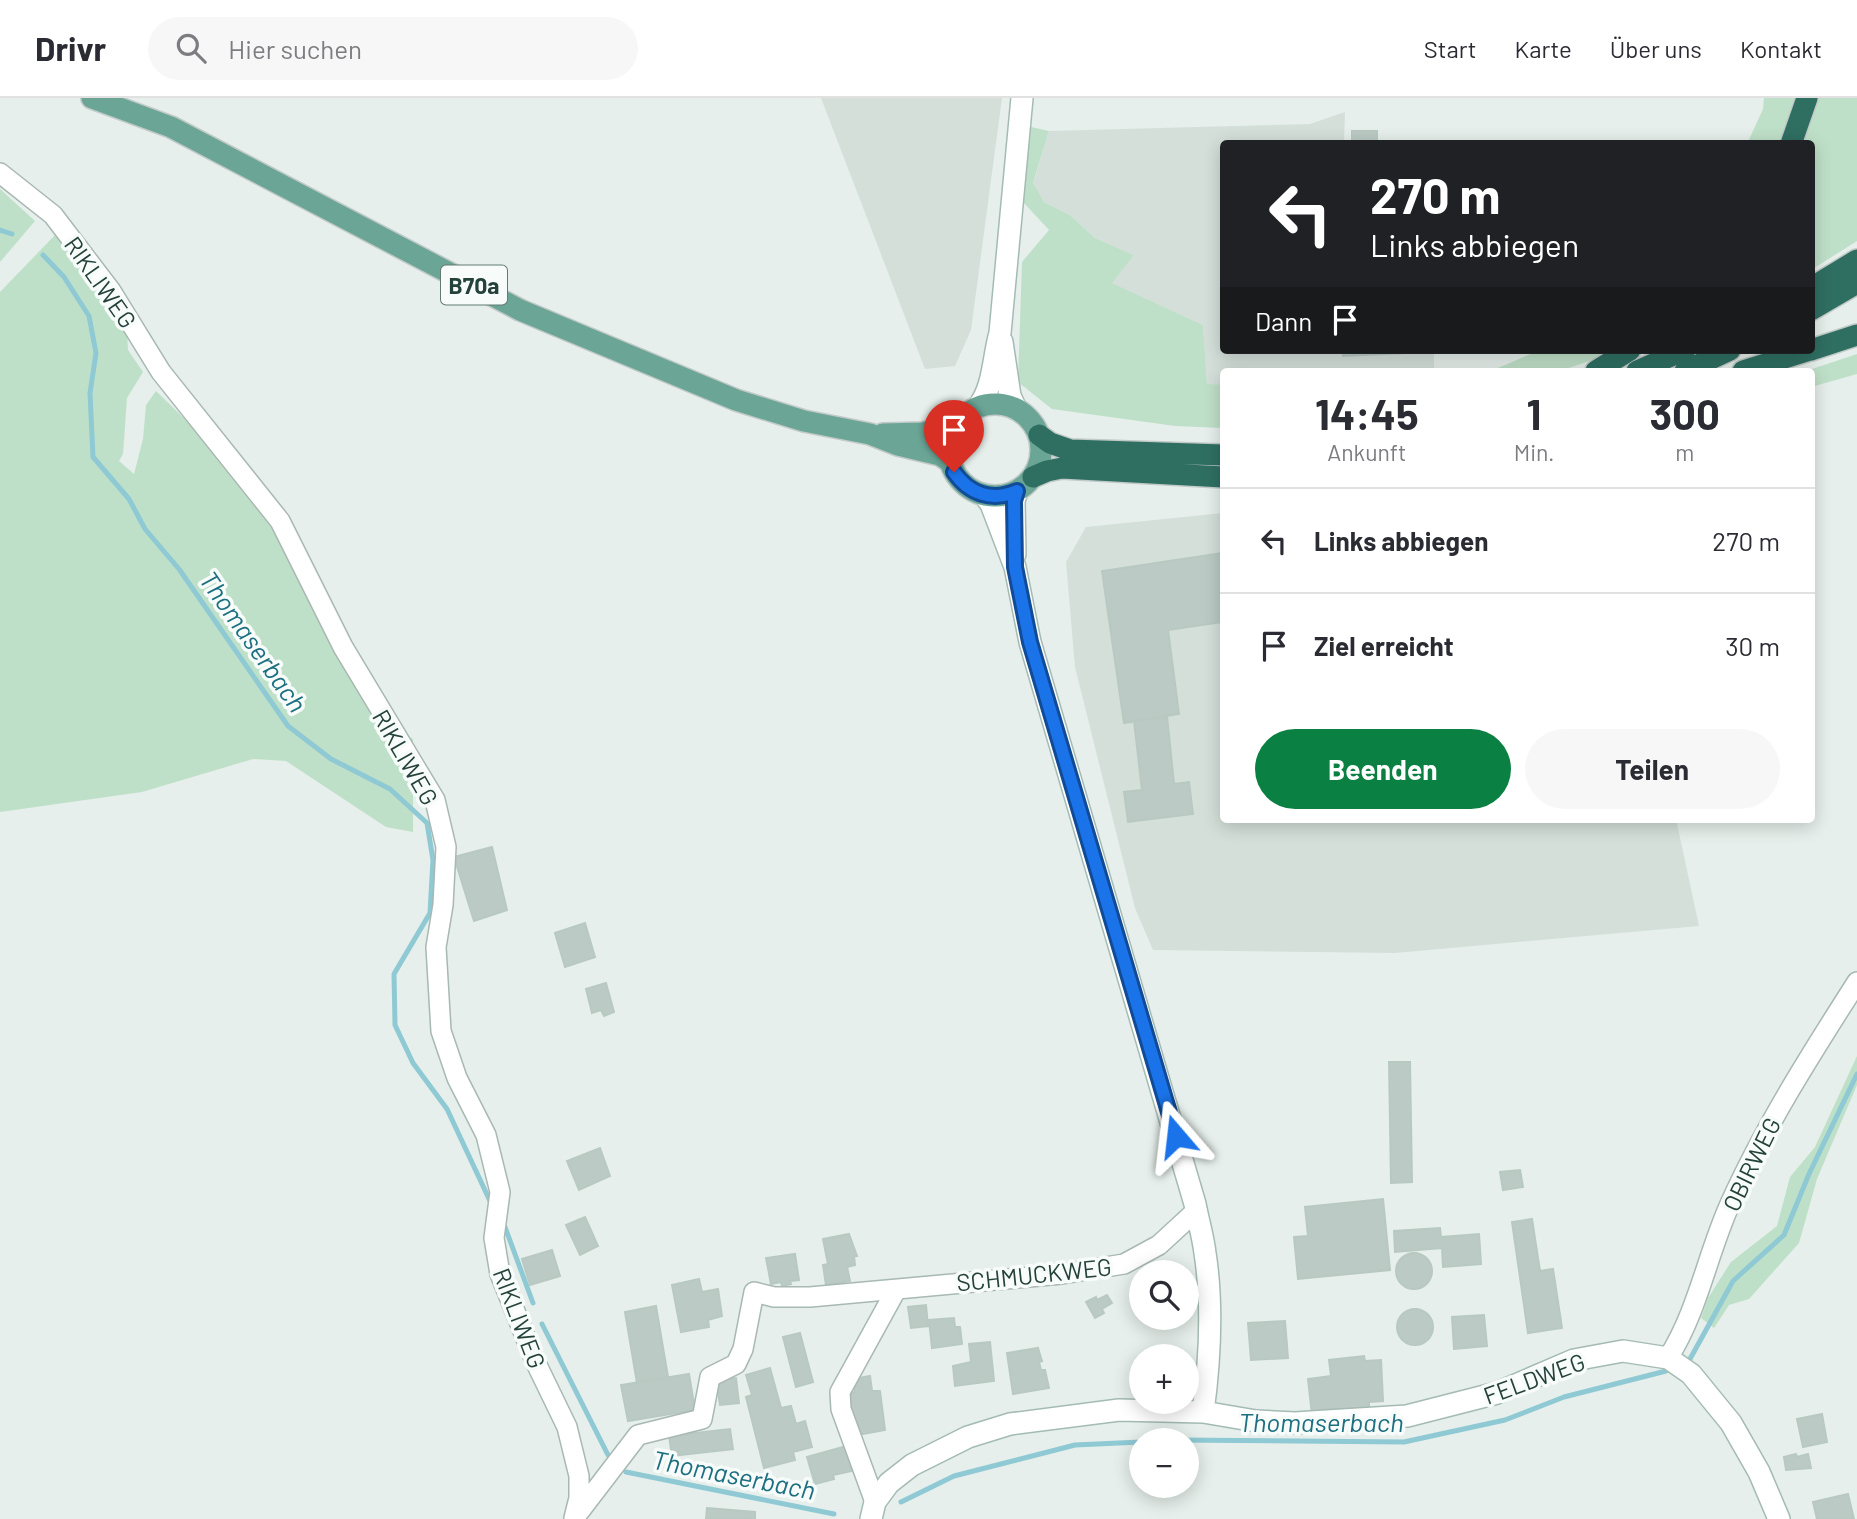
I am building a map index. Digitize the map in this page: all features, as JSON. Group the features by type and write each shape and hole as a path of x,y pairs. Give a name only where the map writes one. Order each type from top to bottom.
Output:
{"highway":[{"path":"1792,140 1807,98"},
{"path":"1815,286 1857,260"},
{"path":"1815,308 1857,283"},
{"path":"1815,348 1857,335"},
{"path":"1600,368 1623,354"},
{"path":"1644,368 1676,354"},
{"path":"1691,368 1721,354"},
{"path":"1753,368 1797,354"},
{"path":"1039,435 1050,443 1070,450 1220,455"},
{"path":"1025,484 1047,471 1062,468 1220,477"}],"main road":[{"name":"B70a","path":"92,98 171,127 520,310 736,401 804,421 870,434"},
{"path":"978,407 988,395 993,357 1000,333 1022,98"},
{"path":"1000,333 1010,396 1016,409"},
{"path":"1015,567 1014,501 1041,457 1039,435 1026,415 1016,409 1003,404 978,407 965,414 956,425 948,450 950,463 967,487 985,496 991,504 1015,567 1030,642 1196,1210 1205,1253 1208,1294 1208,1372 1203,1412"},
{"path":"870,434 923,433 956,425"},
{"path":"870,434 898,445 940,455 950,463"},
{"path":"985,496 1002,496 1025,484"},
{"name":"FELDWEG","path":"873,1511 889,1483 912,1465 968,1437 1010,1424 1119,1410 1203,1412 1256,1421 1295,1423 1407,1416 1497,1394 1574,1360 1623,1351 1668,1358 1691,1374 1731,1423 1759,1472 1779,1519"}],"street":[{"name":"RIKLIWEG","path":"0,173 53,215 111,291 161,372 280,521 343,647 435,800 446,847 443,905 436,947 441,1031 457,1078 486,1135 500,1192 494,1238 500,1274 535,1362 567,1427 579,1476 575,1519"},
{"name":"OBIRWEG","path":"1668,1358 1682,1336 1729,1206 1769,1123 1857,982"},
{"name":"SCHMUCKWEG","path":"575,1519 638,1435 702,1419 710,1377 736,1364 743,1349 754,1292 774,1297 810,1297 1062,1274 1124,1264 1158,1245 1196,1210"},
{"path":"873,1511 841,1409 840,1392 896,1290"}],"shaded area":[{"path":"821,98 1002,98 971,330 955,366 925,369"},
{"path":"1345,112 1344,140 1220,140 1220,354 1434,354 1434,368 1220,368 1220,385 1207,385 1203,325 1111,283 1134,255 1095,238 1070,215 1044,202 1033,184 1049,131 1310,124"},
{"path":"1220,513 1220,823 1677,823 1699,926 1395,953 1153,950 1135,908 1075,667 1066,562 1086,527"}],"green space":[{"path":"1764,98 1857,98 1857,241 1815,267 1815,140 1749,140 1763,109"},
{"path":"1031,127 1049,131 1033,183 1044,202 1070,215 1095,238 1134,255 1112,283 1203,325 1207,384 1220,385 1220,428 1175,426 1052,409 1018,382 1022,262 1049,230 1023,202"},
{"path":"0,189 35,221 0,262"},
{"path":"55,235 127,330 128,350 143,372 127,398 123,454 119,461 134,474 143,439 146,405 156,391 194,428 271,525 372,717 413,739 413,832 386,827 286,761 253,759 142,792 0,812 0,292"},
{"path":"1531,354 1609,354 1569,368 1498,368"},
{"path":"1857,354 1857,374 1815,386 1815,368"},
{"path":"1857,1056 1857,1085 1817,1179 1799,1243 1749,1299 1729,1305 1714,1328 1701,1318 1708,1298 1731,1262 1777,1226 1790,1177 1815,1147"}],"building":[{"path":"1352,131 1377,131 1377,140 1352,140"},
{"path":"1343,354 1385,354 1343,356"},
{"path":"1220,553 1220,622 1168,630 1179,714 1124,723 1102,571"},
{"path":"1167,716 1174,784 1189,782 1193,814 1128,822 1124,792 1142,790 1134,721"},
{"path":"492,847 507,910 474,921 454,857"},
{"path":"585,923 595,957 565,967 555,933"},
{"path":"606,983 614,1012 604,1016 601,1010 592,1013 586,989"},
{"path":"1389,1062 1410,1062 1412,1182 1391,1183"},
{"path":"600,1148 610,1176 579,1190 567,1161"},
{"path":"1520,1170 1523,1187 1503,1190 1500,1172"},
{"path":"1383,1199 1390,1270 1298,1279 1294,1237 1308,1236 1305,1207"},
{"path":"585,1217 598,1246 580,1255 566,1225"},
{"path":"1532,1219 1540,1271 1553,1269 1562,1328 1528,1333 1512,1222"},
{"path":"1440,1228 1441,1237 1479,1234 1481,1264 1443,1267 1442,1248 1395,1252 1394,1231"},
{"path":"849,1234 857,1256 854,1256 855,1265 847,1267 850,1281 826,1285 823,1265 828,1264 823,1239"},
{"path":"552,1250 560,1276 530,1285 522,1259"},
{"path":"1414,1253 1427,1258 1432,1271 1427,1284 1414,1289 1401,1284 1396,1271 1401,1258"},
{"path":"795,1254 799,1280 782,1286 781,1282 771,1284 766,1258"},
{"path":"699,1279 702,1292 718,1289 722,1316 708,1320 709,1327 681,1332 672,1285"},
{"path":"1107,1295 1112,1303 1102,1309 1104,1313 1095,1318 1086,1302"},
{"path":"926,1305 928,1326 911,1328 908,1307"},
{"path":"656,1306 668,1377 637,1383 625,1312"},
{"path":"1415,1309 1428,1314 1433,1327 1428,1340 1415,1345 1402,1340 1397,1327 1402,1314"},
{"path":"1484,1315 1487,1346 1454,1349 1452,1317"},
{"path":"954,1318 955,1327 960,1327 962,1344 932,1348 929,1320"},
{"path":"1285,1321 1288,1358 1251,1360 1248,1323"},
{"path":"800,1333 813,1382 796,1387 783,1337"},
{"path":"990,1342 994,1381 955,1386 953,1366 971,1362 969,1344"},
{"path":"1038,1348 1042,1361 1039,1362 1041,1370 1045,1370 1049,1388 1013,1394 1007,1353"},
{"path":"1364,1356 1365,1361 1381,1360 1383,1401 1369,1402 1369,1409 1312,1415 1308,1379 1331,1376 1329,1360"},
{"path":"770,1368 781,1408 791,1406 796,1424 805,1421 812,1447 793,1452 795,1460 764,1468 746,1397 752,1395 746,1375"},
{"path":"689,1374 695,1410 628,1421 621,1385"},
{"path":"870,1376 872,1391 880,1391 885,1430 857,1435 848,1393 855,1392 853,1379"},
{"path":"736,1378 739,1403 720,1405 716,1380"},
{"path":"1822,1414 1827,1442 1803,1447 1797,1419"},
{"path":"730,1429 733,1449 672,1456 669,1436"},
{"path":"850,1445 856,1470 833,1475 834,1479 815,1484 807,1457"},
{"path":"1796,1454 1797,1457 1808,1454 1811,1468 1786,1470 1784,1457"},
{"path":"1848,1494 1854,1519 1817,1519 1813,1502"},
{"path":"707,1508 755,1512 755,1519 706,1519"}],"waterway":[{"name":"Thomaserbach","path":"0,230 12,234"},
{"name":"Thomaserbach","path":"43,255 64,277 89,316 96,353 90,393 93,457 129,499 145,529 179,569 288,726 331,759 390,789 427,823 433,860 430,913 394,974 395,1025 413,1063 447,1109 490,1201"},
{"name":"Thomaserbach","path":"1690,1359 1733,1281 1784,1235 1809,1174 1857,1074"},
{"name":"Thomaserbach","path":"505,1227 533,1303"},
{"name":"Thomaserbach","path":"542,1324 608,1455"},
{"name":"Thomaserbach","path":"1199,1440 1404,1442 1505,1420 1564,1397 1666,1371"},
{"name":"Thomaserbach","path":"901,1502 954,1476 1075,1445 1129,1443"},
{"name":"Thomaserbach","path":"626,1472 834,1514"}],"route":[{"path":"954,472 967,487 985,496 1002,496 1017,491 1014,501 1015,567 1030,642 1176,1136"}]}
